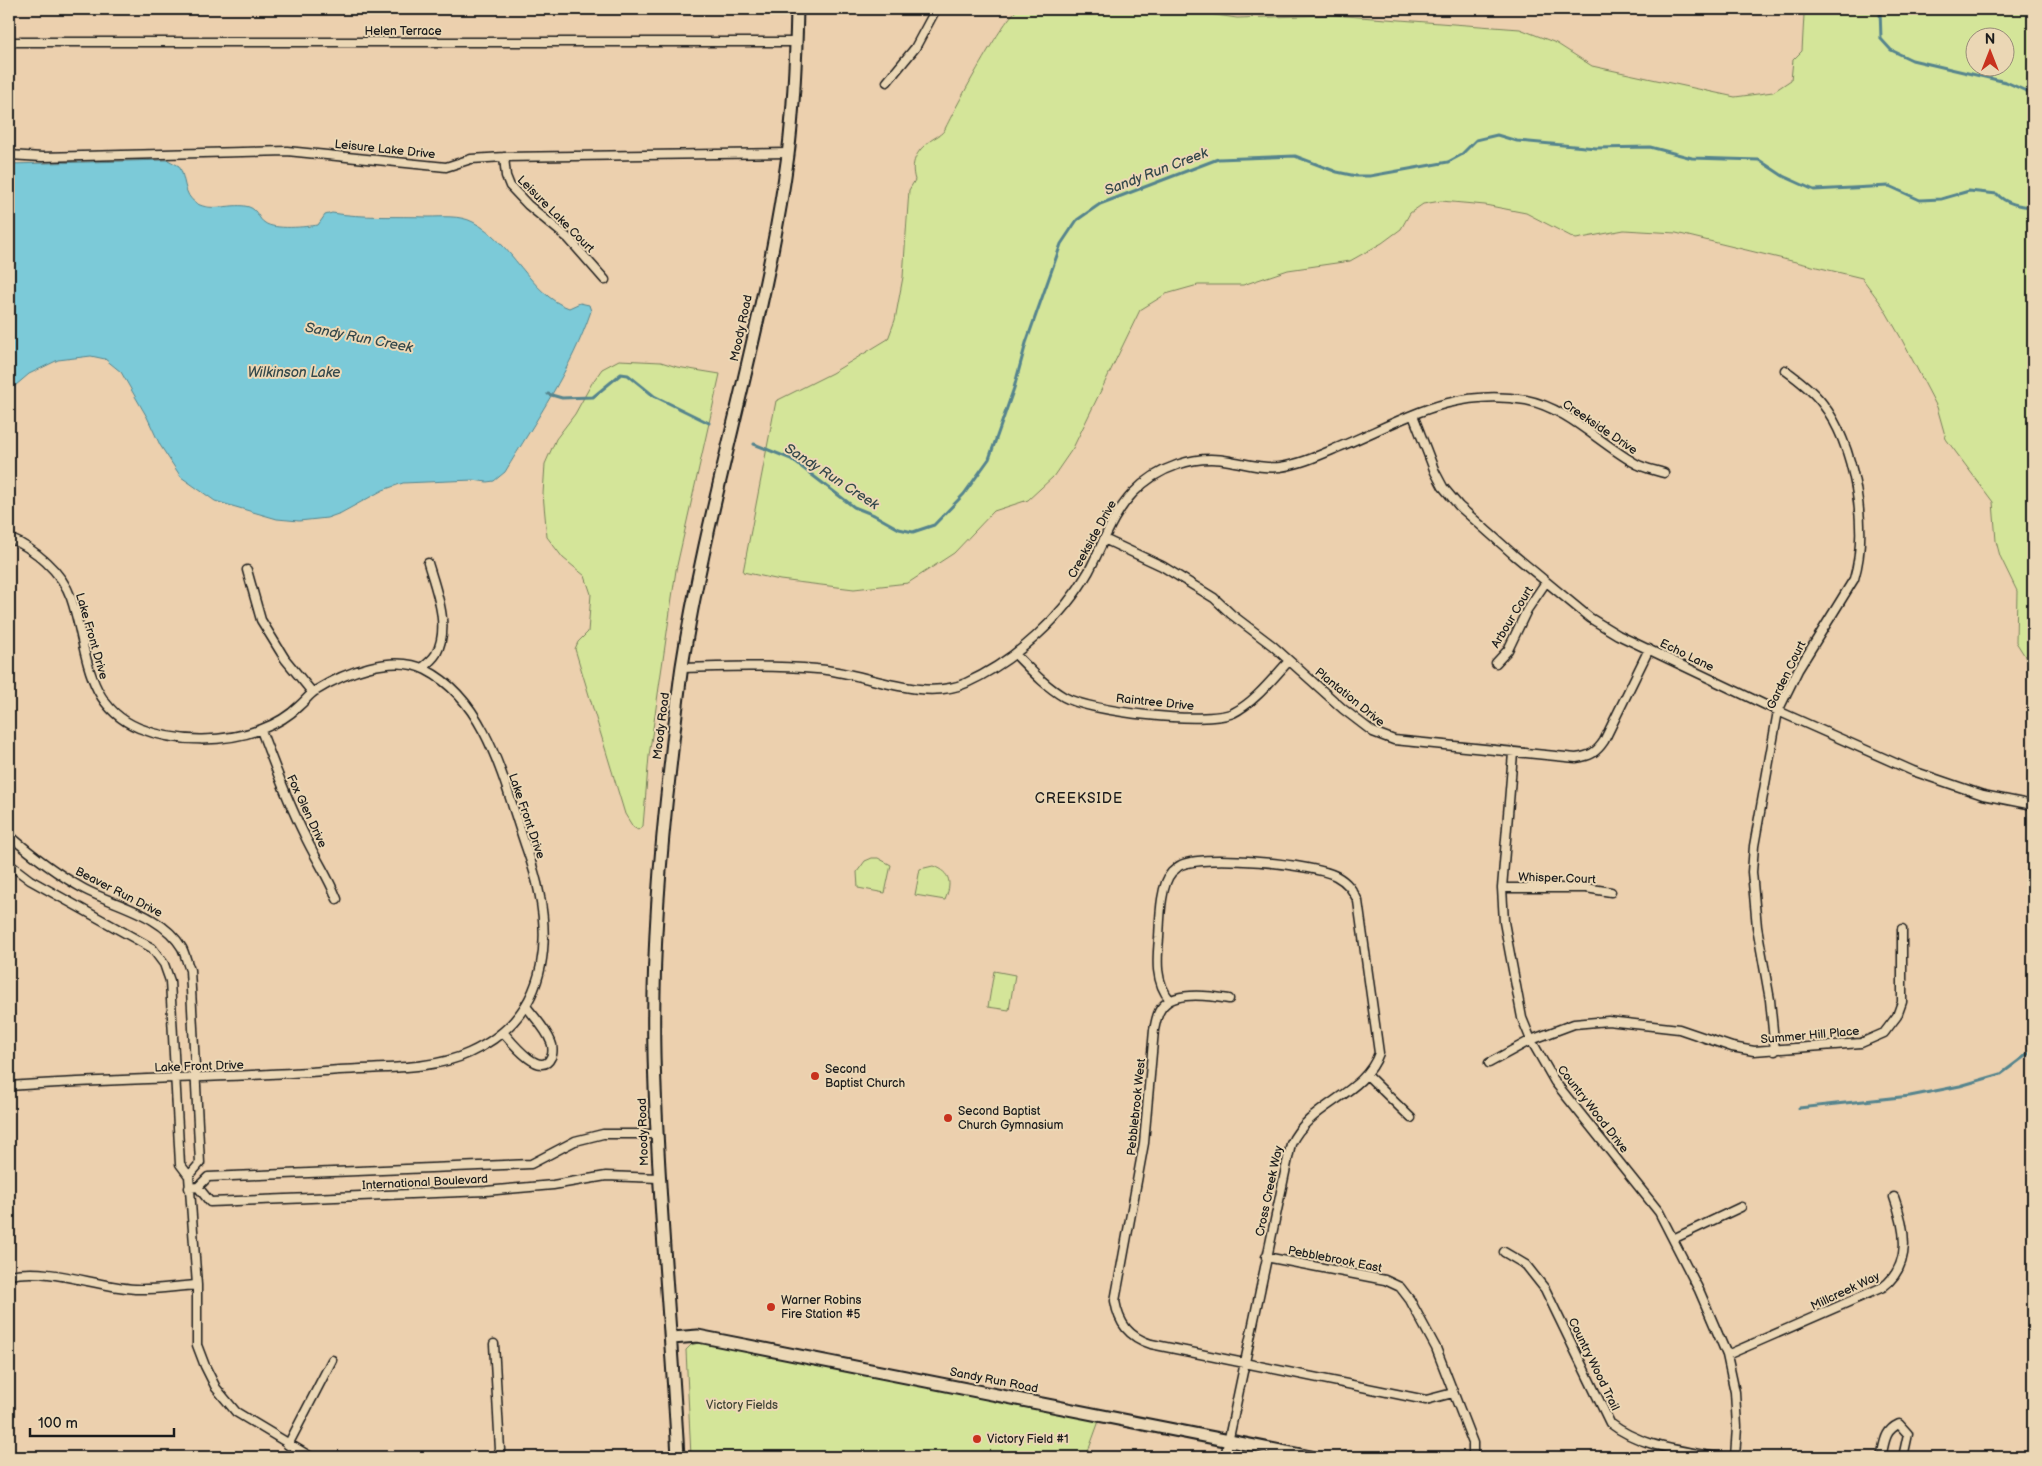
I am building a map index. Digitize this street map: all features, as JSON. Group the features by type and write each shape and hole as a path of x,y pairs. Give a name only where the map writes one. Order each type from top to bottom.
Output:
{"main road":[{"name":"Moody Road","path":"678,1457 672,1338 659,1178 654,1053 655,935 664,823 682,668 699,580 753,340 776,227 788,153 797,9"},
{"name":"Sandy Run Road","path":"672,1338 698,1336 1311,1457"}],"street":[{"path":"887,82 914,48 936,9"},
{"name":"Helen Terrace","path":"9,42 796,42"},
{"name":"Leisure Lake Drive","path":"9,155 42,157 287,151 446,167 471,159 504,157 788,153"},
{"name":"Leisure Lake Court","path":"504,157 506,176 510,186 528,205 569,239 605,280"},
{"name":"Garden Court","path":"1775,1051 1770,1000 1757,927 1752,872 1754,846 1778,712 1798,670 1854,578 1858,562 1860,537 1852,468 1838,430 1822,403 1801,381 1785,370"},
{"name":"Creekside Drive","path":"682,668 744,665 820,669 921,689 966,683 1015,654 1046,627 1070,601 1089,570 1118,510 1134,491 1154,475 1173,466 1208,458 1262,467 1280,467 1315,457 1413,415 1451,401 1489,397 1527,400 1547,406 1567,417 1635,464 1664,473"},
{"name":"Echo Lane","path":"1413,415 1443,486 1459,506 1590,618 1618,635 1778,712 1948,785 1983,795 2033,805"},
{"name":"Lake Front Drive","path":"9,538 20,543 38,556 56,573 70,594 94,686 121,719 161,735 207,740 261,730 297,708 312,692 358,669 382,664 422,668 448,683 478,719 494,754 530,858 542,902 545,931 541,961 535,985 526,1006 503,1032 472,1052 452,1060 403,1067 9,1086"},
{"name":"Plantation Drive","path":"1104,539 1131,550 1199,588 1289,661 1343,709 1383,737 1513,753 1576,758 1588,757 1597,752 1608,734 1649,649"},
{"path":"422,668 436,655 440,643 442,622 428,564"},
{"path":"247,570 261,620 285,659 312,692"},
{"name":"Arbour Court","path":"1496,663 1508,650 1527,610 1546,582"},
{"name":"Raintree Drive","path":"1015,654 1048,685 1064,697 1082,705 1132,713 1200,718 1218,717 1240,710 1289,661"},
{"name":"Fox Glen Drive","path":"261,730 282,786 304,835 330,881 337,899"},
{"name":"Country Wood Drive","path":"1513,753 1502,888 1504,922 1522,1018 1531,1040 1554,1082 1659,1212 1699,1290 1727,1355 1735,1392 1737,1427 1735,1457"},
{"name":"Beaver Run Drive","path":"9,835 32,855 84,889 138,912 167,930 182,948 190,970 200,1163 189,1176"},
{"name":"Cross Creek Way","path":"1170,1000 1164,992 1157,966 1162,900 1166,881 1171,873 1181,865 1210,860 1272,864 1325,871 1349,884 1358,900 1379,1053 1376,1062 1367,1075 1296,1132 1287,1158 1225,1457"},
{"path":"9,864 30,880 152,948 164,964 170,981 180,1164 189,1176 197,1285 197,1345 216,1388 236,1412 288,1445 311,1457"},
{"name":"Whisper Court","path":"1502,888 1586,888 1611,892"},
{"name":"Summer Hill Place","path":"1489,1063 1531,1040 1574,1024 1608,1021 1679,1029 1732,1047 1754,1051 1775,1051 1861,1043 1884,1033 1892,1025 1902,1002 1902,929"},
{"path":"1170,1000 1194,995 1229,999"},
{"name":"Pebblebrook West","path":"1170,1000 1158,1014 1154,1030 1144,1143 1117,1286 1115,1301 1117,1315 1130,1335 1139,1340 1244,1363"},
{"path":"503,1032 516,1048 535,1063 544,1064 549,1061 552,1056 551,1042 526,1006"},
{"path":"1367,1075 1411,1118"},
{"name":"International Boulevard","path":"189,1188 198,1187 208,1177 532,1164 575,1141 603,1134 657,1134"},
{"name":"International Boulevard","path":"198,1187 210,1202 486,1191 553,1185 606,1176 659,1178"},
{"name":"Millcreek Way","path":"1727,1355 1809,1320 1890,1281 1900,1266 1904,1253 1902,1219 1894,1197"},
{"path":"1674,1239 1741,1207"},
{"name":"Country Wood Trail","path":"1504,1252 1526,1266 1545,1289 1610,1423 1627,1436 1645,1443 1716,1457"},
{"name":"Pebblebrook East","path":"1266,1258 1385,1280 1400,1287 1410,1300 1436,1348 1473,1443 1473,1457"},
{"path":"9,1275 23,1272 60,1275 135,1289 197,1285"},
{"path":"494,1344 500,1450 496,1457"},
{"path":"288,1445 332,1360"},
{"path":"1244,1363 1426,1400 1453,1393"},
{"path":"1881,1457 1884,1438 1890,1428 1899,1424 1908,1434 1903,1457"}],"green space":[{"path":"1019,9 1174,9 1237,18 1333,15 1520,29 1556,43 1592,66 1735,97 1773,92 1791,80 1793,60 1802,51 1804,15 1811,9 2033,9 2033,669 2016,642 2017,591 2000,556 1996,541 1993,502 1946,439 1937,407 1901,338 1882,305 1862,278 1676,233 1624,230 1576,239 1526,213 1485,205 1441,201 1423,204 1410,213 1401,229 1382,243 1350,261 1288,270 1243,285 1198,285 1166,294 1140,310 1073,448 1053,477 1028,500 994,511 954,553 908,583 854,589 780,580 743,572 776,401 832,373 888,339 895,320 903,277 909,190 915,180 913,168 915,158 925,145 944,131 980,64 1003,27"},
{"path":"619,360 661,362 677,367 720,374 676,570 649,756 643,826 638,830 633,827 625,814 575,649 578,642 588,632 591,594 585,576 563,558 547,537 543,494 545,464 556,439 575,414 602,369"},
{"path":"878,858 891,865 885,893 858,888 857,872 865,861"},
{"path":"933,866 947,875 949,888 945,900 915,895 920,869"},
{"path":"994,971 1015,975 1009,1010 988,1007"},
{"name":"Victory Fields","path":"702,1342 1099,1421 1086,1457 691,1457 686,1350 691,1345"}],"water":[{"name":"Wilkinson Lake","path":"168,160 179,166 189,196 196,203 209,207 249,207 263,221 275,227 318,225 325,215 332,213 368,216 451,217 468,220 487,231 499,242 543,292 555,301 569,308 580,303 589,305 591,311 564,373 505,472 494,481 487,482 473,480 403,483 383,490 341,513 327,518 299,521 277,519 215,501 181,477 160,445 147,417 121,372 105,359 91,356 58,360 29,374 9,391 9,164"}],"waterway":[{"path":"1880,9 1881,39 1891,50 1912,60 2006,82 2033,94"},
{"name":"Sandy Run Creek","path":"754,444 791,459 854,507 874,515 899,529 913,532 934,525 964,494 989,459 1014,388 1026,343 1061,244 1077,220 1100,204 1218,159 1295,156 1337,172 1356,176 1370,176 1448,162 1461,155 1476,140 1497,135 1517,141 1596,148 1650,147 1692,158 1759,160 1783,176 1814,190 1889,186 1920,200 1941,199 1969,191 1997,194 2009,202 2033,207"},
{"name":"Sandy Run Creek","path":"548,394 562,398 593,397 621,374 628,375 654,396 709,423"},
{"path":"1799,1108 1910,1096 1960,1086 2001,1074 2033,1050"}],"place":[{"name":"Second Baptist Church","path":"815,1076"},
{"name":"Second Baptist Church Gymnasium","path":"948,1118"},
{"name":"Warner Robins Fire Station #5","path":"771,1307"},
{"name":"Victory Field #1","path":"977,1439"}],"district":[{"name":"CREEKSIDE","path":"1079,798"}]}
